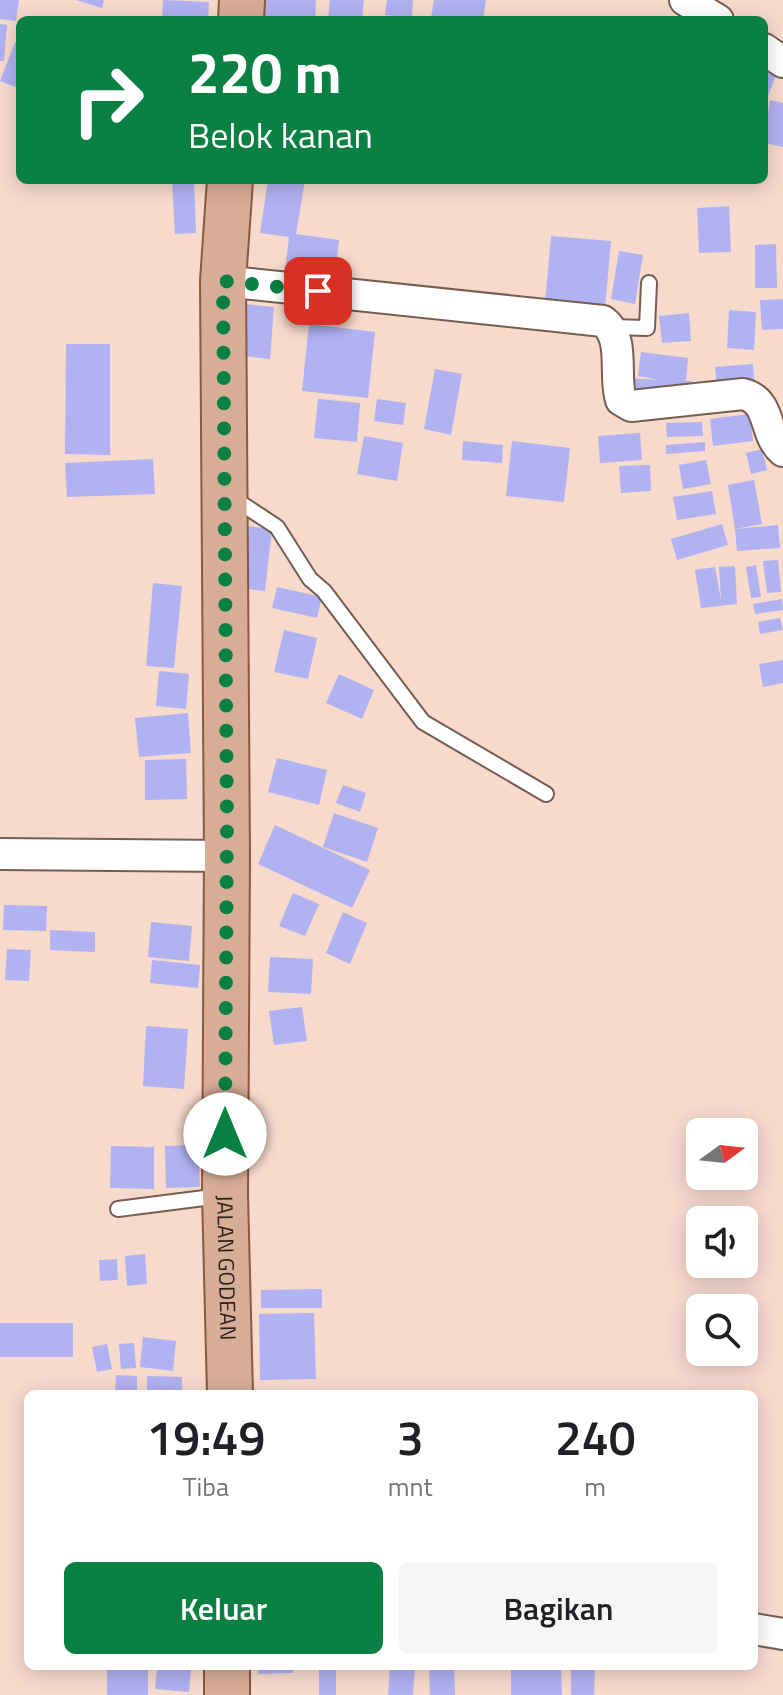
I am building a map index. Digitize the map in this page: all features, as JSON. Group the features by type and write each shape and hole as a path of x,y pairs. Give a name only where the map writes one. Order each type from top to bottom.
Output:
{"main road":[{"name":"JALAN GODEAN","path":"230,184 223,281 227,856 225,1195 230,1390"},
{"path":"227,1670 227,1695"}],"street":[{"path":"685,0 711,16"},
{"path":"223,281 603,321 611,327 617,346 616,388 621,400 631,406 743,394 755,397 763,406 774,444 783,451"},
{"path":"0,854 227,856"},
{"path":"758,1630 783,1634"}],"lane":[{"path":"611,327 647,328 649,283"},
{"path":"226,494 277,527 310,579 332,601 423,722 546,794"},
{"path":"118,1209 225,1195"}],"building":[{"path":"0,0 19,0 16,21 0,19"},
{"path":"76,0 104,0 102,8"},
{"path":"163,0 209,2 208,16 162,16"},
{"path":"261,0 316,0 315,16 260,16"},
{"path":"330,0 364,0 362,16 328,16"},
{"path":"387,0 413,0 412,16 385,15"},
{"path":"434,0 486,0 484,16 431,16"},
{"path":"0,24 7,25 4,61 0,61"},
{"path":"15,42 16,87 0,81"},
{"path":"768,72 776,75 768,96"},
{"path":"770,100 783,103 783,147 768,144"},
{"path":"172,184 194,184 196,233 175,234"},
{"path":"267,184 304,184 296,234 339,240 335,278 285,272 289,237 260,233"},
{"path":"729,206 731,252 699,253 697,208"},
{"path":"551,236 611,241 605,308 545,303"},
{"path":"776,244 777,288 755,288 755,245"},
{"path":"619,251 643,255 635,304 611,299"},
{"path":"783,299 783,329 762,330 760,300"},
{"path":"244,304 274,307 270,359 240,356"},
{"path":"729,310 756,312 754,350 727,348"},
{"path":"689,313 691,341 662,343 659,316"},
{"path":"309,324 375,332 368,398 302,391"},
{"path":"66,344 110,344 110,455 65,454"},
{"path":"641,352 688,358 686,381 692,381 690,398 627,395 628,378 659,380 638,376"},
{"path":"753,364 755,389 718,392 715,367"},
{"path":"435,369 462,374 451,435 424,429"},
{"path":"318,399 360,403 357,442 314,438"},
{"path":"377,399 406,403 403,425 374,421"},
{"path":"750,414 753,441 713,446 710,419"},
{"path":"702,422 703,436 667,437 666,423"},
{"path":"640,433 642,460 600,463 598,436"},
{"path":"364,436 403,443 397,481 357,474"},
{"path":"463,441 503,445 502,463 462,460"},
{"path":"512,441 570,448 564,502 506,496"},
{"path":"705,442 705,451 666,454 666,445"},
{"path":"762,449 767,470 751,474 746,453"},
{"path":"153,459 155,494 67,497 65,463"},
{"path":"706,460 711,484 683,489 679,465"},
{"path":"650,465 651,491 621,493 619,466"},
{"path":"754,480 762,524 735,529 728,485"},
{"path":"712,491 716,514 677,520 673,497"},
{"path":"722,524 728,545 677,560 671,539"},
{"path":"240,525 272,529 265,591 233,587"},
{"path":"778,525 780,548 737,551 735,529"},
{"path":"778,560 781,592 767,593 763,561"},
{"path":"756,565 761,597 751,598 746,567"},
{"path":"735,566 737,604 701,608 695,570 715,567 721,600 719,567"},
{"path":"153,583 182,586 174,668 146,666"},
{"path":"277,587 322,597 317,618 272,608"},
{"path":"782,599 783,610 755,614 753,604"},
{"path":"780,618 783,630 760,634 758,622"},
{"path":"284,630 317,638 308,679 274,672"},
{"path":"783,660 783,683 763,687 759,664"},
{"path":"159,671 189,674 186,709 156,706"},
{"path":"339,674 374,690 362,719 326,703"},
{"path":"188,713 191,753 139,757 135,718"},
{"path":"277,758 327,770 319,805 268,792"},
{"path":"186,759 187,799 145,800 145,760"},
{"path":"343,785 366,793 360,812 336,803"},
{"path":"334,813 378,828 367,862 323,847"},
{"path":"275,825 370,870 352,908 258,864"},
{"path":"293,893 319,904 305,936 279,926"},
{"path":"4,905 47,906 46,931 3,930"},
{"path":"343,912 367,923 350,964 326,953"},
{"path":"151,922 192,926 189,961 148,957"},
{"path":"50,930 95,932 95,952 50,950"},
{"path":"7,949 31,950 29,981 5,980"},
{"path":"270,957 313,959 311,994 268,992"},
{"path":"152,960 200,965 198,988 150,983"},
{"path":"302,1007 307,1041 274,1045 269,1011"},
{"path":"146,1026 188,1029 184,1089 143,1086"},
{"path":"198,1145 200,1187 166,1188 165,1146"},
{"path":"111,1146 154,1147 154,1189 110,1188"},
{"path":"145,1254 147,1284 127,1286 125,1256"},
{"path":"117,1259 118,1280 100,1281 99,1260"},
{"path":"322,1289 322,1308 261,1308 261,1290"},
{"path":"314,1313 316,1379 260,1380 259,1314"},
{"path":"0,1323 73,1323 73,1357 0,1357"},
{"path":"143,1337 176,1341 173,1371 140,1367"},
{"path":"134,1343 136,1368 121,1369 119,1344"},
{"path":"107,1344 112,1369 97,1372 92,1347"},
{"path":"116,1375 137,1376 137,1390 115,1390"},
{"path":"147,1376 182,1377 182,1390 147,1390"},
{"path":"107,1670 148,1670 148,1695 107,1695"},
{"path":"157,1670 191,1670 189,1692 155,1689"},
{"path":"258,1670 293,1670 293,1673 258,1674"},
{"path":"319,1670 336,1670 336,1695 319,1695"},
{"path":"390,1670 415,1670 413,1695 388,1695"},
{"path":"429,1670 454,1670 455,1695 430,1695"},
{"path":"511,1670 561,1670 562,1695 511,1695"},
{"path":"571,1670 595,1670 594,1695 571,1695"}],"route":[{"path":"225,1134 227,826 223,281 318,291"}]}
